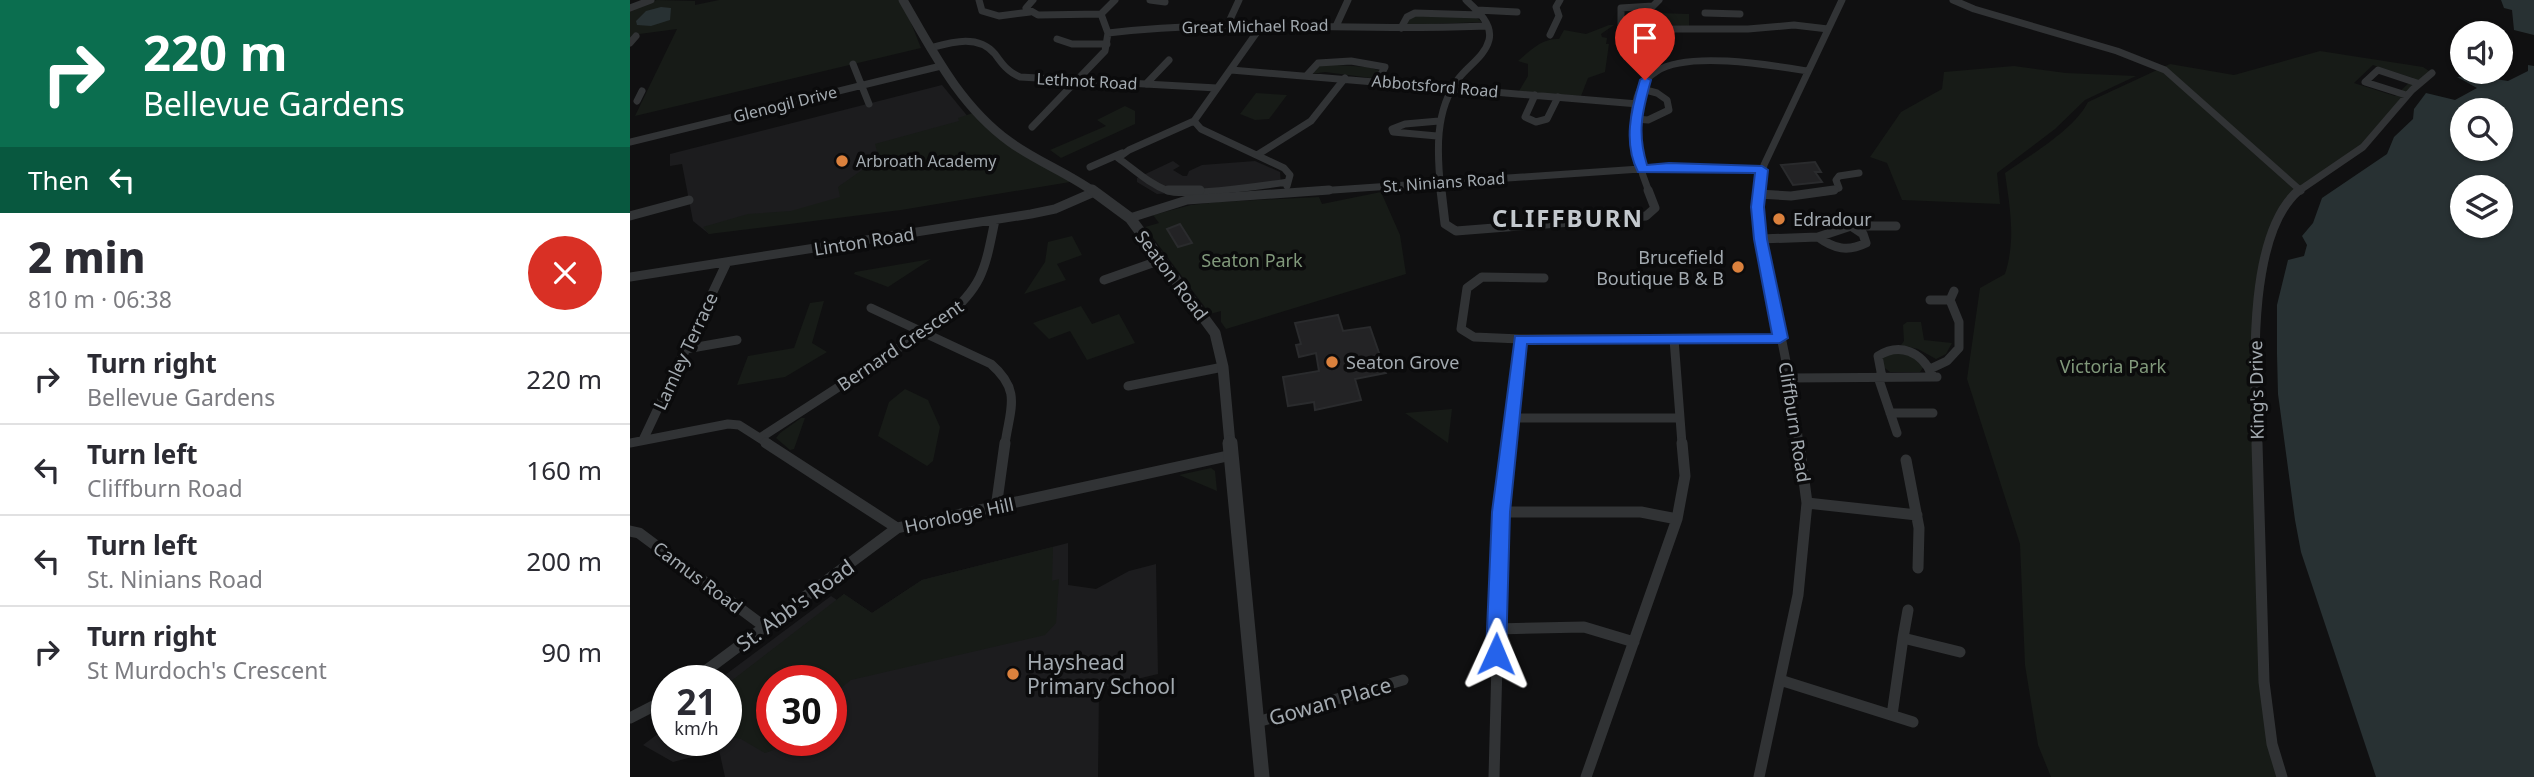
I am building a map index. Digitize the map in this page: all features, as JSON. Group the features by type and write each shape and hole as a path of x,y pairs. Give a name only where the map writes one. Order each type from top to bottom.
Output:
{"street":[{"path":"630,8 651,0"},
{"name":"Seaton Road","path":"903,0 954,87 979,116 1010,142 1094,192 1130,218 1215,333 1223,367 1262,777"},
{"path":"979,0 982,11 992,16 1009,17 1030,12 1051,16 1101,14 1115,0"},
{"path":"1030,12 1026,8 1033,0"},
{"path":"1150,0 1165,2"},
{"path":"1227,26 1239,0"},
{"path":"1337,24 1348,0"},
{"path":"1466,0 1479,12 1487,26 1488,44 1461,73 1439,121 1437,136 1440,183 1446,224 1456,230 1646,216 1655,208 1634,143 1638,104 1645,80 1660,69 1692,62 1753,63 1807,71"},
{"path":"1550,35 1559,16 1556,7 1560,0"},
{"path":"1659,0 1653,6 1620,8 1621,26 1629,29 1723,29 1794,25 1828,29"},
{"name":"Cliffburn Road","path":"1759,777 1798,595 1807,503 1790,378 1760,239 1758,194 1762,170 1842,0"},
{"path":"1953,0 1974,9 2133,56 2165,71 2301,191"},
{"path":"1401,28 1407,17 1415,13 1517,12"},
{"path":"1705,13 1740,14"},
{"path":"1720,13 1723,29"},
{"path":"1032,127 1107,44 1108,33 1101,14"},
{"name":"Great Michael Road","path":"1108,33 1147,28 1262,25 1337,24 1401,28 1487,26"},
{"path":"1090,167 1194,121 1262,25"},
{"path":"1555,27 1566,28"},
{"path":"630,43 636,36"},
{"path":"1057,39 1072,44 1107,44"},
{"name":"Lethnot Road","path":"930,48 959,42 978,42 989,48 1004,68 1013,74 1217,88"},
{"path":"1146,84 1170,60"},
{"path":"1307,75 1315,65 1326,61 1375,64 1385,68 1377,82"},
{"path":"853,64 869,104"},
{"name":"Glenogil Drive","path":"630,142 941,66"},
{"name":"Abbotsford Road","path":"1231,69 1638,104"},
{"path":"2406,95 2365,82 2378,70 2417,83"},
{"name":"King's Drive","path":"2282,777 2272,744 2264,682 2254,345 2258,303 2273,233 2284,205 2327,170 2364,146 2417,83 2432,73"},
{"path":"1257,155 1311,121 1345,78"},
{"path":"1636,119 1648,120 1668,110 1667,100 1657,93 1642,89"},
{"path":"1535,95 1525,117 1536,122 1547,119 1558,97"},
{"path":"1194,121 1201,129 1284,168 1290,175 1285,193"},
{"path":"1437,136 1399,135 1392,132 1392,129 1405,124 1439,121"},
{"path":"1122,153 1120,160 1136,170 1141,177 1168,191 1255,187 1288,182"},
{"name":"St. Ninians Road","path":"1130,218 1187,200 1669,167 1762,170"},
{"path":"1758,194 1791,196 1833,191 1839,188 1836,180 1839,176 1859,173"},
{"name":"Linton Road","path":"630,277 995,220 1055,209 1094,192"},
{"path":"630,216 689,200"},
{"name":"Bernard Crescent","path":"760,438 921,334 965,302 983,280 995,220"},
{"path":"1760,239 1818,237 1850,226 1896,226"},
{"path":"1818,237 1836,248 1854,250 1866,243 1863,234 1850,226"},
{"path":"1104,280 1161,260"},
{"name":"Lamley Terrace","path":"643,440 727,262"},
{"path":"1544,278 1482,277 1467,288 1461,329 1474,337 1520,339 1780,338"},
{"path":"1790,378 1933,374 1959,348 1959,322 1952,296 1930,300"},
{"path":"871,308 921,334 991,364 1007,378 1012,393 996,508"},
{"path":"1494,777 1501,512 1520,339"},
{"path":"1586,777 1677,519 1685,476 1674,339"},
{"path":"685,349 737,340"},
{"path":"1896,433 1880,377 1878,356 1887,350 1912,351 1925,359 1933,374"},
{"path":"1128,386 1223,367"},
{"path":"1890,413 1933,413"},
{"path":"1512,418 1680,418"},
{"name":"Horologe Hill","path":"630,443 728,424 739,425 897,528 1232,455"},
{"path":"1906,460 1917,515 1921,557 1918,568"},
{"path":"1807,503 1917,515"},
{"path":"1501,512 1641,512 1677,519"},
{"name":"St. Abb's Road","path":"713,665 897,528"},
{"name":"Camus Road","path":"630,531 652,543 765,626"},
{"path":"1892,715 1908,610"},
{"path":"1496,629 1584,628 1634,642"},
{"path":"1903,638 1960,652"},
{"name":"Gowan Place","path":"1257,722 1403,680"},
{"path":"1780,680 1913,722"},
{"path":"630,718 651,707"}],"shaded area":[{"path":"2501,0 2534,0 2534,35 2514,30 2512,10 2504,8"},
{"path":"661,7 671,8 670,20 651,26 637,25 636,21 646,11"},
{"path":"2528,65 2534,66 2534,777 2376,777 2301,552 2278,394 2277,305 2288,260 2304,256 2307,245 2302,236 2313,223 2322,198 2387,154 2394,137 2413,119 2414,109 2426,93 2450,99 2450,161 2513,161 2513,98 2459,98 2477,88 2470,84 2513,84 2513,78 2528,71"},
{"name":"Arbroath Academy","path":"942,85 969,118 1021,159 709,234 693,221 682,164 670,166 670,154"},
{"path":"1173,161 1180,166 1173,170 1187,176 1189,171 1202,165 1255,161 1280,172 1281,186 1157,194 1137,182 1137,178"},
{"path":"1068,543 1068,585 1096,589 1129,571 1156,564 1158,674 1099,688 1098,777 725,777 720,756 742,756 742,665 738,665 831,596 837,600 844,594 872,613 922,580"},
{"path":"651,739 651,750 643,745"},
{"path":"662,756 696,756 673,762"}],"green space":[{"path":"657,0 695,1 695,5 719,0 902,0 921,48 635,116 677,29 632,35 630,39 630,10"},
{"path":"1656,13 1689,14 1689,26 1626,24 1625,18 1651,21"},
{"path":"1411,15 1474,16 1482,22 1407,25"},
{"path":"1614,25 1601,34 1607,38 1606,44 1609,44 1605,72 1588,78 1581,96 1519,91 1528,76 1528,64 1518,61 1532,49 1547,40 1559,39 1564,30 1586,34"},
{"name":"Victoria Park","path":"2320,51 2423,67 2432,73 2364,146 2284,205 2273,233 2254,345 2272,744 2284,777 2051,777 2038,745 2025,665 2020,544 1967,379 1980,288 2005,274 2008,261 2011,224 2005,173 2062,132 2088,102 2170,64 2234,75","holes":["2373,65 2413,78 2395,96 2354,83"]},
{"path":"1318,64 1368,67 1381,71 1371,78 1325,72 1312,74"},
{"path":"2014,66 2066,73 2136,76 2085,100 2055,129 1997,173 2000,204 1902,200 1887,163 1870,157 1901,112 1942,89 1944,72"},
{"path":"1256,93 1287,95 1269,119 1255,120 1240,114"},
{"path":"1125,106 1135,111 1135,124 1061,158 1050,150 1106,126 1097,120"},
{"path":"976,112 1010,142 1076,181 901,210 709,234 703,227 748,214 791,211 840,197 838,187 879,158 875,144 959,121 958,118"},
{"name":"Seaton Park","path":"1381,192 1400,235 1406,274 1226,329 1221,322 1221,311 1210,314 1145,227 1159,223 1153,215 1191,205 1319,197 1322,204"},
{"path":"1072,236 1082,255 1057,264 1066,280 1024,294 1045,262 1048,242"},
{"path":"931,259 888,287 854,274 855,272"},
{"path":"824,301 812,343 827,352 785,377 737,385 748,356 794,348 810,303"},
{"path":"1081,306 1092,324 1119,314 1135,343 1087,360 1070,331 1049,339 1033,323"},
{"path":"1907,322 1921,322 1924,340 1952,343 1946,354 1936,359 1918,349 1901,345 1904,341 1903,325"},
{"path":"1908,353 1924,366 1920,372 1890,372 1882,366 1881,359 1886,354"},
{"path":"905,389 928,400 940,427 933,461 927,466 878,436 889,402"},
{"path":"1452,409 1448,443 1405,413"},
{"path":"801,418 805,418 794,449 790,450 776,438"},
{"path":"1211,468 1215,471 1217,491 1179,475"},
{"path":"1053,547 1052,581 1059,579 1056,623 1045,635 851,680 847,683 847,665 756,665 756,748 742,740 742,673 844,594 872,613 922,580"}],"building":[{"path":"1815,162 1821,172 1815,172 1822,182 1793,185 1781,165"},
{"path":"1180,224 1192,243 1178,247 1167,229"},
{"name":"Seaton Grove","path":"1338,315 1343,331 1370,327 1386,373 1355,379 1361,400 1315,410 1314,402 1288,406 1283,377 1319,371 1316,353 1299,357 1296,345 1301,344 1295,323"}],"place":[{"name":"Arbroath Academy","path":"842,161"},
{"name":"Edradour","path":"1779,219"},
{"name":"Brucefield Boutique B & B","path":"1738,267"},
{"name":"Seaton Grove","path":"1332,362"},
{"name":"Hayshead Primary School","path":"1013,674"}],"district":[{"name":"CLIFFBURN","path":"1568,217"}],"route":[{"path":"1496,654 1501,512 1520,339 1780,338 1760,239 1757,207 1762,170 1669,167 1642,169 1634,143 1638,104 1645,80"}]}
